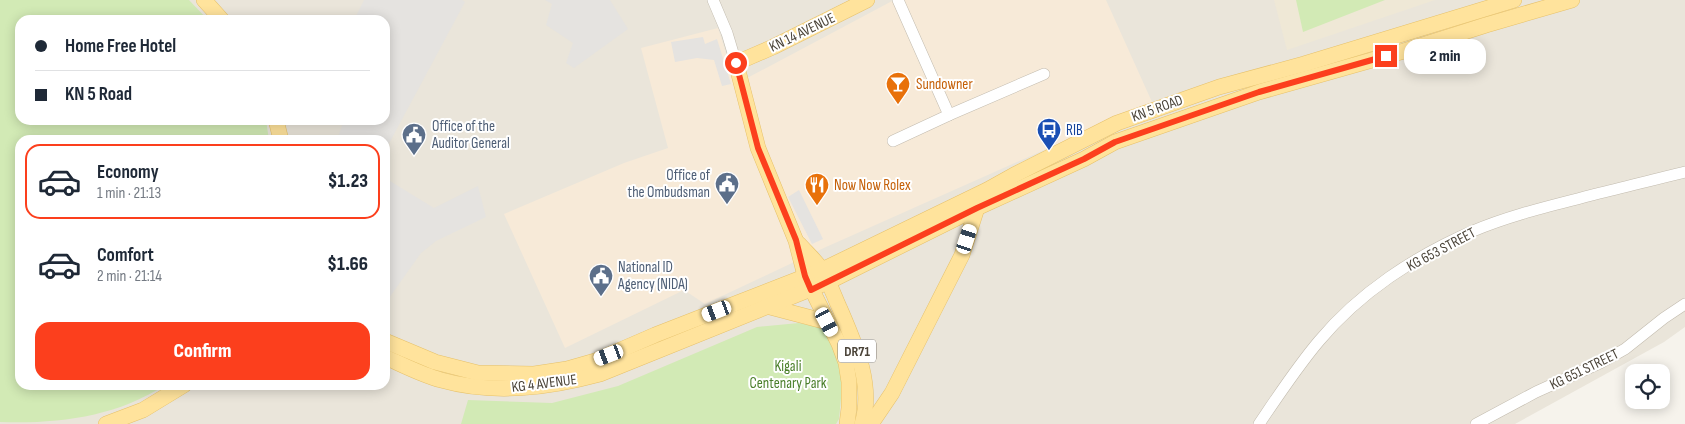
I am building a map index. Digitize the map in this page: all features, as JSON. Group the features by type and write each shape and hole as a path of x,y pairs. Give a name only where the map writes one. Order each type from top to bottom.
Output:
{"main road":[{"path":"204,0 218,15"},
{"name":"KN 14 AVENUE","path":"736,63 868,0"},
{"name":"KN 5 ROAD","path":"825,276 1014,174 1117,122 1219,86 1304,64 1514,0"},
{"name":"KN 5 ROAD","path":"808,283 1060,170 1115,142 1259,92 1404,51 1486,24 1572,0"},
{"path":"736,63 758,148 796,240 808,283"},
{"path":"871,424 892,393 962,255 977,208"},
{"path":"796,240 825,276"},
{"name":"DR71","path":"825,276 857,350 862,369 866,409 862,424"},
{"name":"DR71","path":"808,283 839,344 846,363 849,382 847,424"},
{"name":"KG 4 AVENUE","path":"390,342 435,362 469,372 534,374 567,369 770,307 808,283"},
{"name":"KG 4 AVENUE","path":"390,358 440,380 490,389 531,388 566,383 600,374 677,334 808,283"},
{"path":"770,307 827,322"},
{"path":"106,424 143,410 176,390"}],"street":[{"path":"713,0 727,33 736,63"},
{"path":"898,0 949,115"},
{"path":"893,141 1044,74"},
{"name":"KG 653 STREET","path":"1259,424 1290,378 1320,340 1377,286 1408,265 1472,231 1505,219 1552,204 1685,172"},
{"name":"KG 651 STREET","path":"1476,424 1536,392 1600,363 1625,349 1685,304"}],"shaded area":[{"path":"0,0 1685,0 1685,327 1664,342 1515,424 0,424"},
{"path":"364,0 462,0 465,2 390,142 390,135 339,135 342,125 390,125 390,15 356,15"},
{"path":"545,0 610,0 628,29 574,68 566,63 573,43 546,25 552,4"},
{"path":"894,0 1106,0 1152,102 826,247 705,304 684,290 565,348 504,214 624,163 668,148 641,48 718,28 736,84"},
{"path":"1274,0 1435,0 1287,50"},
{"path":"703,37 705,44 717,39 731,84 722,86 714,60 697,58 675,62 671,42"},
{"path":"390,181 434,208 478,186 486,217 436,241 421,253 390,297"},
{"path":"799,190 823,239 812,244 788,197"}],"green space":[{"path":"0,0 189,0 203,15 15,15 15,125 267,125 268,135 15,135 15,390 156,390 127,405 86,416 43,422 0,422"},
{"path":"1296,0 1385,0 1303,32"},
{"name":"Kigali Centenary Park","path":"799,323 823,328 834,351 843,378 839,419 836,424 461,424 468,400 552,403 618,386 757,327"}],"place":[{"name":"Sundowner","path":"898,105"},
{"name":"RIB","path":"1049,151"},
{"name":"Office of the Auditor General","path":"414,156"},
{"name":"Office of the Ombudsman","path":"727,205"},
{"name":"Now Now Rolex","path":"817,206"},
{"name":"National ID Agency (NIDA)","path":"601,297"}],"route":[{"path":"736,63 758,148 796,240 805,276 811,290 977,208 1084,159 1115,142 1259,92 1386,56"}]}
